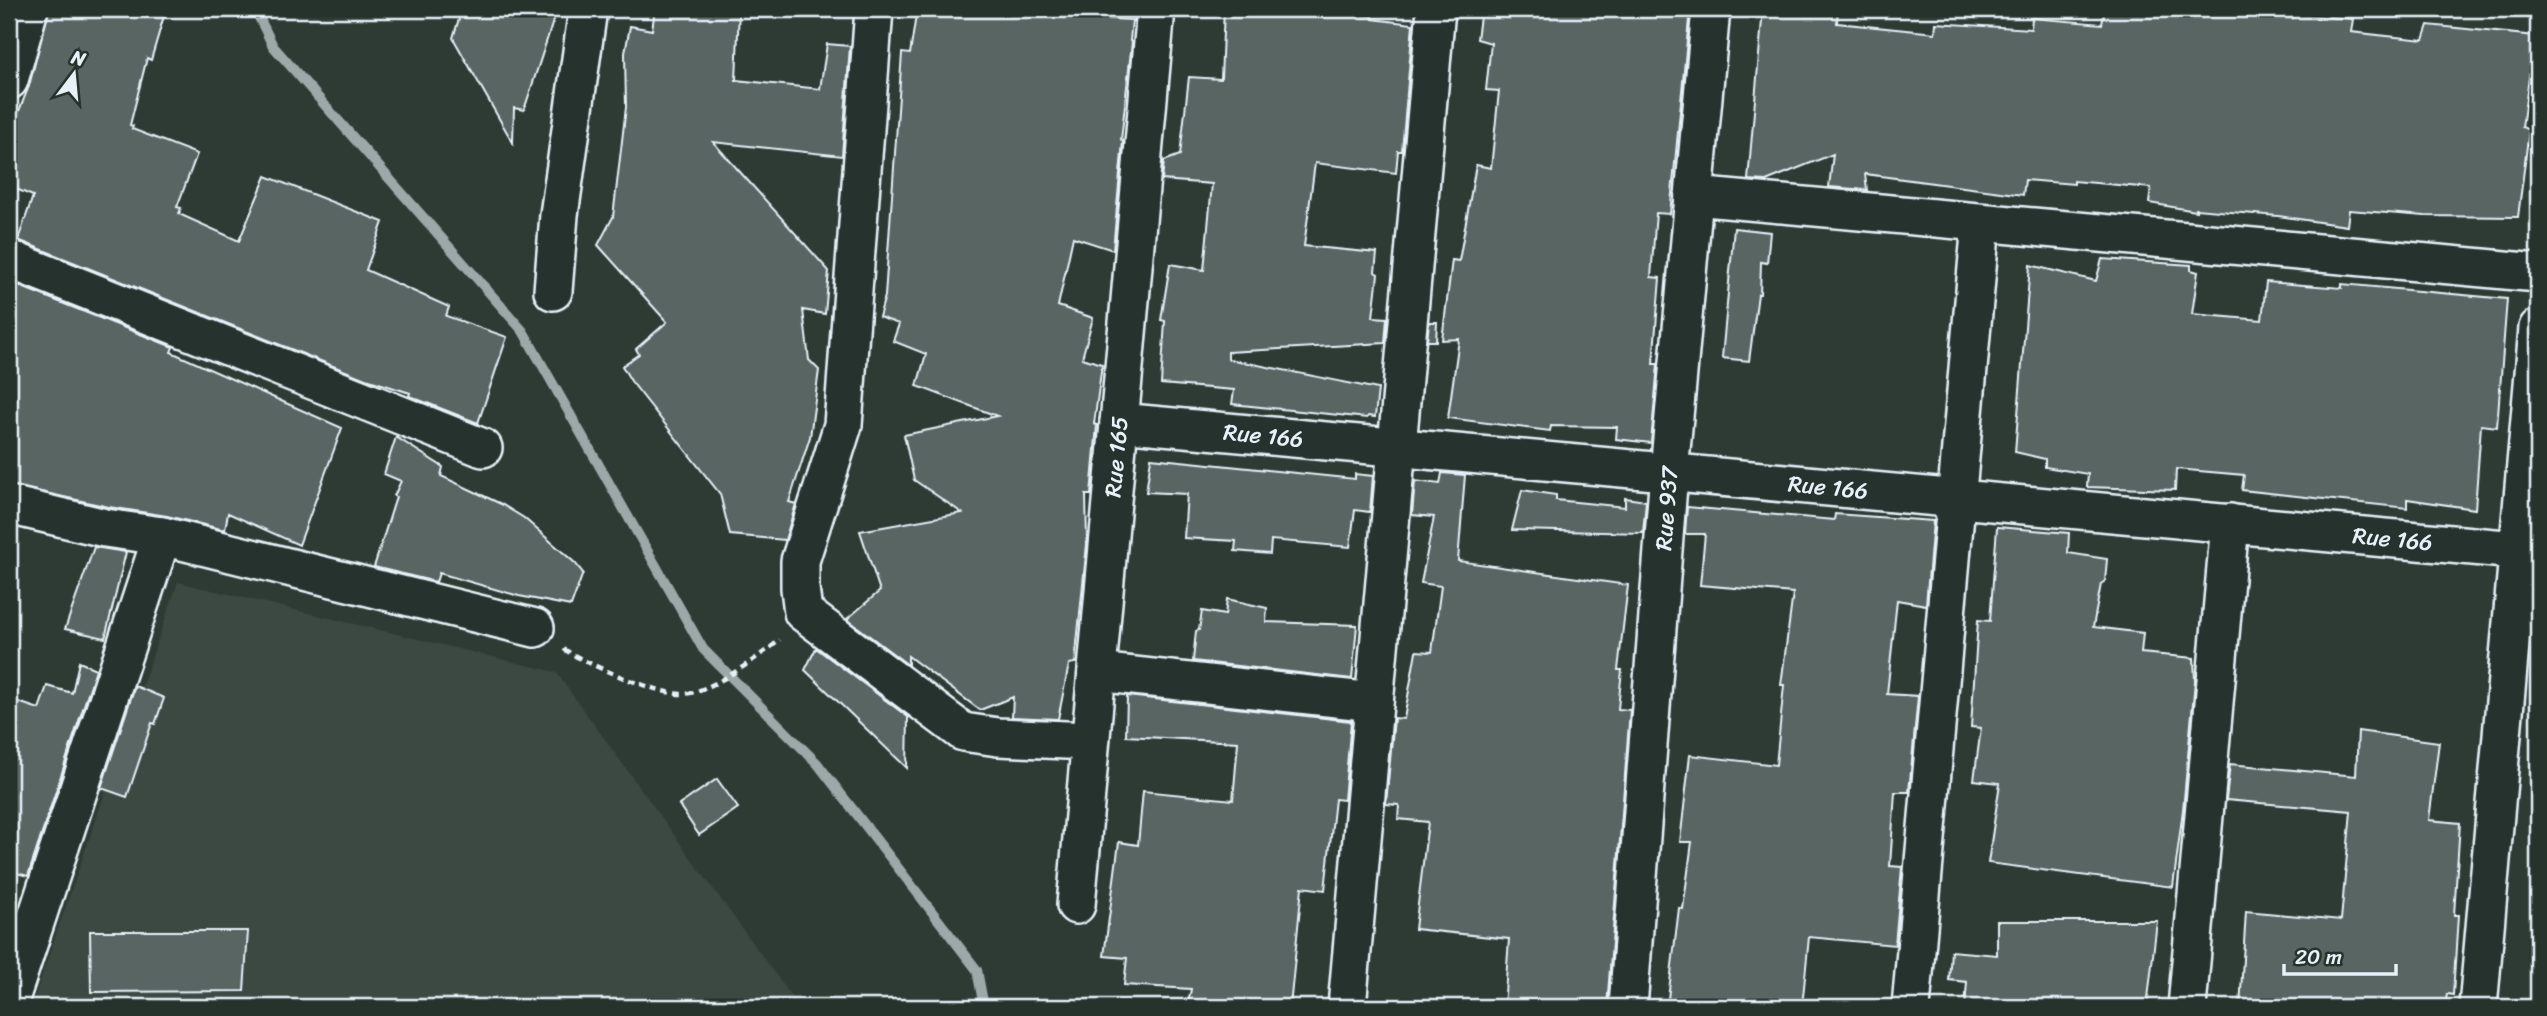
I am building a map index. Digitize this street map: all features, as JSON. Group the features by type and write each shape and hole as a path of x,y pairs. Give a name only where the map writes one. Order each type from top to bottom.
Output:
{"street":[{"path":"9,80 29,9"},
{"path":"553,291 559,215 588,9"},
{"path":"874,9 843,425 800,561 803,612 964,732 998,737 1090,741"},
{"name":"Rue 165","path":"1076,905 1156,9"},
{"path":"1347,1007 1436,9"},
{"name":"Rue 937","path":"1628,1007 1669,472 1711,9"},
{"path":"1694,196 2538,273"},
{"path":"1911,1007 1981,223"},
{"path":"9,259 396,411 483,448"},
{"path":"2478,1007 2528,551 2538,328"},
{"name":"Rue 166","path":"1119,422 2528,551"},
{"path":"9,505 105,528 162,536 534,628"},
{"path":"2187,1007 2230,523"},
{"path":"9,1002 162,536"},
{"path":"1097,671 1374,702"}],"path":[{"path":"534,628 571,654 630,681 681,694 713,685 755,659"}],"shaded area":[{"path":"178,582 556,672 799,1007 31,1007"}],"building":[{"path":"49,9 166,9 151,60 147,58 130,125 133,126 132,129 197,154 177,207 181,208 179,214 239,241 266,176 383,222 366,270 449,307 446,316 507,337 478,423 409,396 410,393 363,378 18,240 33,196 9,186 9,136 29,86"},
{"path":"462,9 557,9 524,110 514,108 513,143 453,38"},
{"path":"655,9 739,9 736,80 820,89 827,44 850,46 842,156 713,142 829,271 825,314 803,310 809,360 819,370 810,437 789,502 796,504 785,540 730,535 720,494 622,366 639,354 636,349 667,322 598,245 613,217 626,107 625,53 630,26 652,30"},
{"path":"917,9 1057,9 1057,16 1132,20 1113,250 1073,237 1058,306 1093,318 1082,358 1102,364 1094,424 1097,425 1091,495 1086,495 1087,544 1075,663 1069,664 1058,719 1012,717 1013,697 980,710 908,656 908,665 847,619 880,591 860,531 962,513 914,480 904,435 997,416 917,386 926,354 893,341 899,324 879,317 885,296 902,53 910,54"},
{"path":"1224,9 1299,9 1299,12 1372,16 1373,19 1413,24 1402,151 1398,151 1396,173 1315,163 1304,246 1377,253 1375,272 1378,274 1373,317 1387,318 1385,343 1228,352 1228,359 1378,389 1375,417 1232,404 1234,390 1161,384 1165,321 1161,320 1170,264 1204,270 1212,184 1162,180 1164,161 1180,155 1189,77 1221,79"},
{"path":"1481,9 1690,9 1670,214 1656,213 1651,277 1660,278 1653,364 1658,364 1651,443 1616,439 1617,427 1551,426 1550,431 1448,418 1459,339 1442,340 1452,260 1459,261 1476,165 1491,168 1499,91 1486,90 1491,43 1477,39"},
{"path":"1763,9 1838,9 1837,23 1935,33 1936,23 2031,29 2032,18 2102,24 2105,9 2232,9 2293,18 2294,14 2353,19 2351,32 2423,40 2428,25 2535,36 2522,127 2529,130 2518,217 2425,216 2349,210 2347,226 2278,216 2196,211 2149,203 2151,188 2074,181 2074,184 2025,180 2023,195 1865,174 1867,190 1829,187 1833,154 1766,181 1748,180"},
{"path":"1734,228 1770,232 1767,263 1761,262 1760,294 1749,361 1722,358"},
{"path":"2102,259 2191,265 2191,270 2198,272 2192,314 2262,320 2266,282 2342,288 2342,284 2507,299 2497,427 2481,425 2475,509 2407,499 2407,508 2242,490 2244,475 2176,469 2175,490 2087,487 2088,474 2045,467 2045,459 2015,452 2030,265 2096,281"},
{"path":"9,282 173,347 171,352 342,428 299,545 228,513 225,530 9,485"},
{"path":"1429,322 1437,322 1436,341 1427,341"},
{"path":"396,437 443,467 441,476 501,504 524,518 575,563 583,573 571,606 519,596 439,573 436,582 374,567 396,497 394,496 401,481 384,474"},
{"path":"1151,458 1355,479 1355,474 1373,476 1370,512 1355,510 1350,547 1271,540 1270,554 1235,551 1236,541 1184,538 1187,494 1146,492"},
{"path":"1442,473 1465,475 1458,561 1628,585 1618,670 1622,670 1618,709 1630,710 1607,1007 1504,1007 1509,939 1415,929 1428,822 1398,819 1399,805 1386,804 1394,718 1404,719 1416,651 1432,652 1441,586 1421,583 1434,517 1412,515 1415,481 1440,484"},
{"path":"1522,490 1556,495 1556,500 1625,507 1625,498 1646,501 1643,533 1512,530"},
{"path":"1687,507 1834,520 1835,514 1933,521 1926,605 1897,600 1887,694 1918,696 1909,792 1895,792 1890,866 1902,867 1895,945 1809,937 1802,1007 1667,1007 1679,908 1683,909 1692,842 1680,842 1690,755 1776,765 1784,685 1781,685 1793,593 1700,585 1705,534 1685,534"},
{"path":"1997,527 2069,533 2068,553 2107,559 2105,581 2101,584 2093,627 2143,633 2141,653 2194,658 2195,681 2173,887 1988,863 2000,783 1974,780 1981,728 1971,727 1978,620 1990,621"},
{"path":"94,547 126,552 105,638 65,629"},
{"path":"1227,599 1267,608 1266,622 1357,625 1352,679 1193,661 1196,631 1199,630 1202,611 1225,615"},
{"path":"816,648 908,717 907,768 805,670"},
{"path":"79,662 96,669 28,876 9,871 9,699 39,709 47,686 72,693"},
{"path":"135,686 164,698 155,724 152,723 127,797 101,788"},
{"path":"1127,696 1351,721 1344,800 1335,799 1325,890 1302,887 1290,1007 1204,1007 1188,1004 1191,989 1124,985 1127,958 1104,956 1119,842 1138,845 1143,791 1233,800 1238,742 1126,736"},
{"path":"2358,731 2439,742 2429,820 2460,823 2454,915 2458,915 2453,995 2447,994 2445,1007 2240,1007 2246,911 2341,920 2351,811 2226,800 2230,764 2356,776"},
{"path":"717,779 738,808 699,835 679,805"},
{"path":"1997,921 2157,921 2147,1007 1965,1007 1967,982 1949,980 1951,951 1997,955"},
{"path":"90,931 248,931 244,991 91,992"}],"waterway":[{"path":"255,9 273,46 523,331 703,649 817,763 977,970 984,1007"}]}
